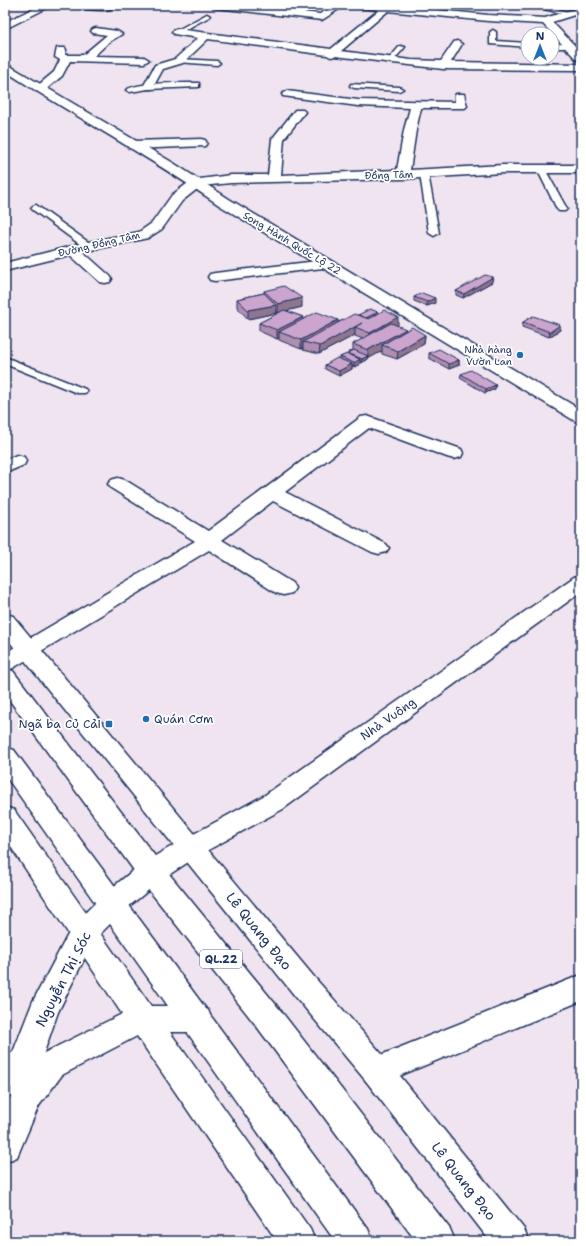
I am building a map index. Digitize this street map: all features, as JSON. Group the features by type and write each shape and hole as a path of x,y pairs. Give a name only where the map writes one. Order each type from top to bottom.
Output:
{"main road":[{"path":"5,26 48,5"},
{"path":"76,5 107,8"},
{"path":"216,5 322,17 340,5"},
{"path":"360,5 488,18 546,21 581,10"},
{"path":"331,54 386,8"},
{"path":"5,16 22,18"},
{"path":"546,21 553,30 580,55"},
{"path":"86,58 106,40 116,34 96,31"},
{"path":"177,32 331,54 443,66 581,67"},
{"path":"148,87 160,67 179,61 205,36"},
{"path":"443,66 457,44"},
{"path":"40,89 58,74 63,54 86,58 144,60"},
{"name":"Song Hành Quốc Lộ 22","path":"5,66 40,89 197,183 224,202 581,417"},
{"path":"397,105 399,89"},
{"path":"287,94 348,102 416,106 461,106 460,96"},
{"path":"403,175 410,130 416,106"},
{"path":"274,178 278,139 300,112"},
{"path":"133,145 201,143"},
{"name":"Đồng Tâm","path":"197,183 231,179 581,169"},
{"name":"Đường Đồng Tâm","path":"5,267 88,246 143,235 157,226 177,198 197,183"},
{"path":"73,250 105,279"},
{"path":"215,277 326,264"},
{"path":"5,663 196,550 367,421 454,453"},
{"path":"118,484 284,588"},
{"path":"271,493 379,548"},
{"name":"Nhà Vuông","path":"190,848 274,802 581,582"},
{"name":"Lê Quang Đạo","path":"5,621 304,987 377,1071 512,1241"},
{"name":"QL.22","path":"5,677 151,872 266,1015 438,1241"},
{"path":"5,756 197,1019 356,1241"},
{"path":"5,817 298,1241"},
{"name":"Nguyễn Thị Sóc","path":"5,1146 19,1077 44,1010 84,933 112,904 151,872 190,848"},
{"path":"377,1071 581,988"},
{"path":"19,1077 51,1065 114,1032 144,1019 197,1019"}],"lane":[{"path":"522,5 537,5 568,13"},
{"path":"177,32 207,16"},
{"path":"493,32 492,43 520,45"},
{"path":"560,46 570,46"},
{"path":"390,61 402,47"},
{"path":"179,61 218,64"},
{"path":"130,90 148,87 196,85"},
{"path":"348,102 354,88 399,89"},
{"path":"540,169 562,209"},
{"path":"424,174 434,233"},
{"path":"36,208 88,246"},
{"path":"5,360 81,391"}],"building":[{"path":"485,275 493,277 464,294 456,291"},
{"path":"284,286 302,298 278,304 264,291"},
{"path":"264,293 276,305 248,310 237,299"},
{"path":"422,293 435,298 427,302 414,297"},
{"path":"370,309 378,312 366,318 358,315"},
{"path":"284,310 303,317 277,330 259,323"},
{"path":"384,310 398,317 370,333 355,327 362,323 320,346 303,342 354,314 369,319"},
{"path":"317,312 338,320 301,340 279,332"},
{"path":"533,316 560,325 550,332 523,322"},
{"path":"391,323 406,329 368,350 353,344"},
{"path":"412,327 425,335 398,351 382,345"},
{"path":"439,349 459,360 449,364 429,353"},
{"path":"354,350 368,356 362,359 348,353"},
{"path":"347,354 360,359 354,363 340,357"},
{"path":"337,358 352,364 339,371 325,365"},
{"path":"471,370 496,385 486,389 461,374"}],"place":[{"name":"Nhà hàng Vườn Lan","path":"520,355"},
{"name":"Quán Cơm","path":"146,719"},
{"name":"Ngã ba Củ Cải","path":"109,724"}]}
